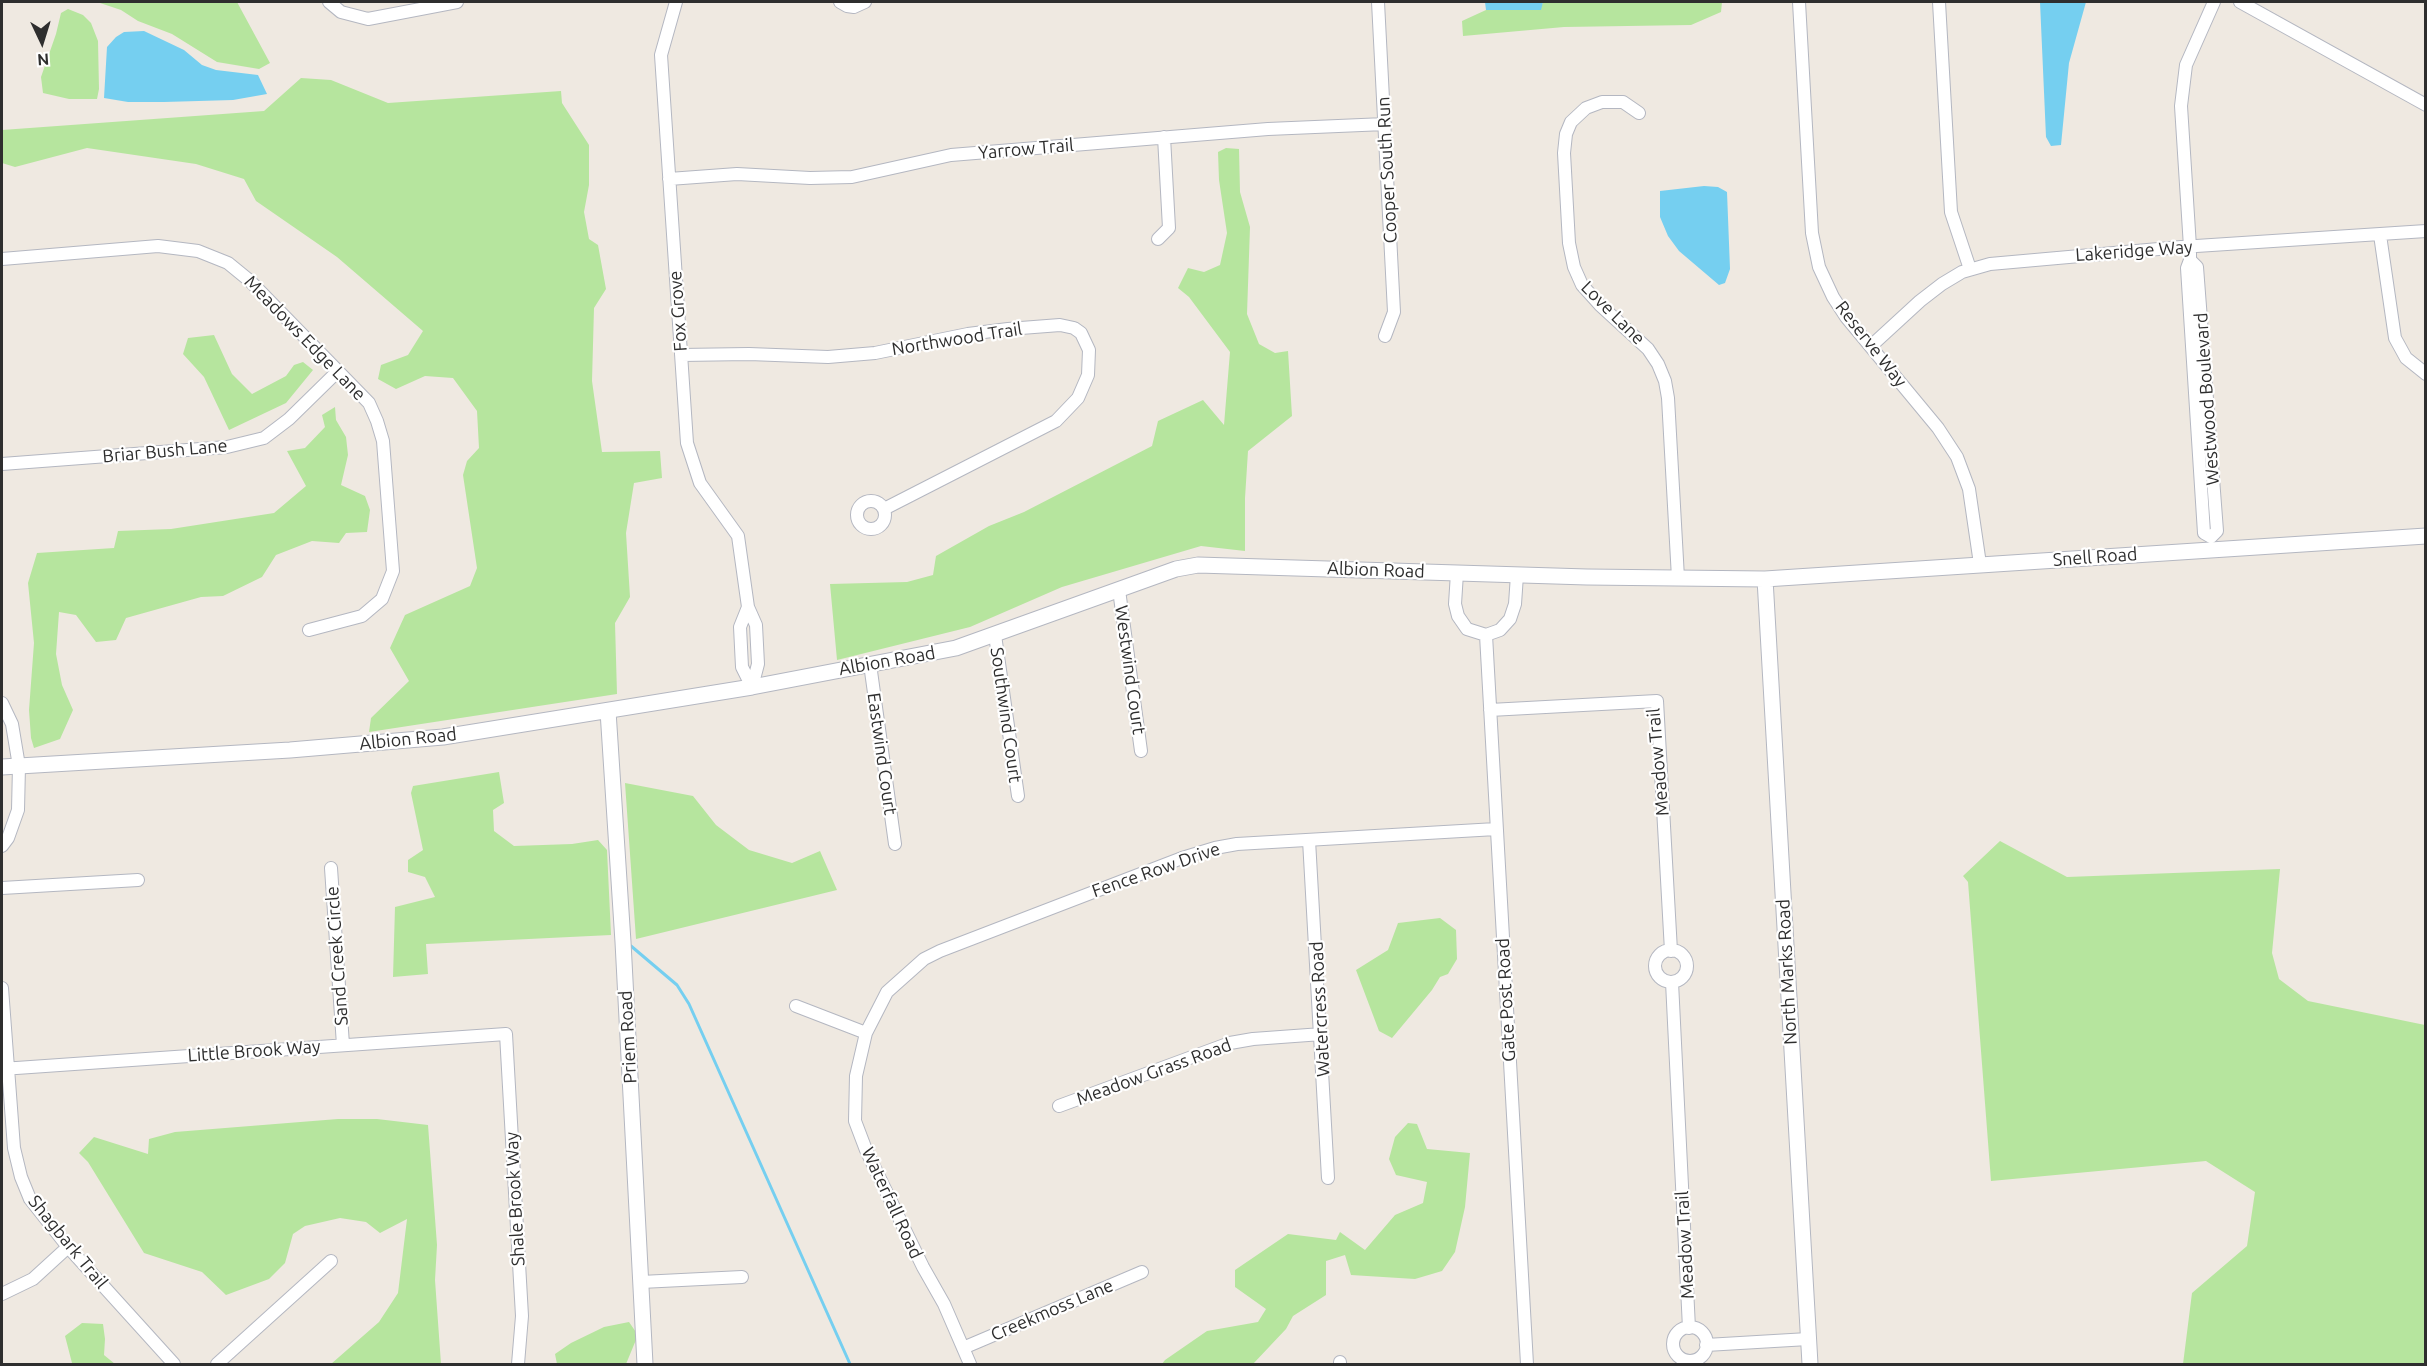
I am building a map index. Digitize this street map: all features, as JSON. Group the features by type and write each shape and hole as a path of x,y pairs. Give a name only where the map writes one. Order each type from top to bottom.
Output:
{"street":[{"path":"329,2 341,12 368,19 457,2"},
{"name":"Fox Grove","path":"676,2 661,55 687,442 700,483 738,536 748,607 740,627 742,667 752,687"},
{"path":"840,2 854,7 865,2"},
{"name":"Cooper South Run","path":"1378,2 1394,312 1385,336"},
{"name":"Reserve Way","path":"1799,2 1814,247 1819,267 1833,297 1846,316 1945,437 1957,457 1970,495 1980,564"},
{"path":"1939,2 1952,212 1970,269"},
{"name":"Westwood Boulevard","path":"2211,543 2204,533 2187,268 2190,260 2190,247 2181,106 2182,86 2191,52 2214,2"},
{"path":"2240,2 2426,105"},
{"name":"Love Lane","path":"1638,113 1623,102 1602,102 1586,108 1571,122 1566,134 1564,153 1569,243 1574,267 1582,285 1600,305 1648,349 1665,381 1668,398 1678,579"},
{"name":"Yarrow Trail","path":"669,179 737,174 810,178 852,177 951,155 1268,129 1385,124"},
{"path":"1158,239 1169,228 1164,137"},
{"name":"Lakeridge Way","path":"1871,346 1931,292 1970,269 2016,260 2426,231"},
{"path":"2380,235 2395,338 2406,358 2426,374"},
{"name":"Meadows Edge Lane","path":"2,259 158,246 198,251 228,263 250,281 369,403 384,441 393,571 382,599 362,616 309,630"},
{"name":"Northwood Trail","path":"681,355 749,354 828,357 875,353 968,334 1008,329 1060,325 1074,328 1081,333 1089,350 1088,375 1078,398 1062,415 1036,431 884,508"},
{"name":"Briar Bush Lane","path":"2,464 227,447 264,438 289,419 338,372"},
{"name":"Snell Road","path":"1765,579 1980,564 2211,543 2426,536"},
{"name":"Albion Road","path":"2,767 290,750 443,737 752,687 939,652 994,635 1176,569 1207,564 1517,575 1765,579"},
{"path":"1456,573 1455,604 1458,616 1467,629 1486,634 1500,630 1510,619 1515,604 1517,575"},
{"name":"North Marks Road","path":"1765,579 1810,1365"},
{"name":"Westwind Court","path":"1119,590 1141,751"},
{"name":"Gate Post Road","path":"1486,634 1527,1365"},
{"name":"Southwind Court","path":"994,635 1018,796"},
{"name":"Eastwind Court","path":"870,664 895,843"},
{"name":"Meadow Trail","path":"1490,710 1657,701 1671,951"},
{"path":"2,704 12,724 19,766 18,810 8,838 2,846"},
{"name":"Priem Road","path":"608,711 645,1365"},
{"name":"Fence Row Drive","path":"866,1033 887,992 924,959 1205,851 1238,844 1496,829"},
{"name":"Watercress Road","path":"1309,840 1322,1034 1328,1178"},
{"name":"Sand Creek Circle","path":"332,868 344,1045"},
{"path":"2,888 138,880"},
{"path":"1671,951 1682,955 1687,968 1682,977 1672,982 1660,978 1655,968 1658,958 1671,951"},
{"name":"Meadow Trail","path":"1672,982 1689,1328"},
{"name":"Shagbark Trail","path":"2,988 4,1069 14,1148 21,1177 30,1199 68,1247 174,1365"},
{"path":"796,1006 866,1033"},
{"name":"Waterfall Road","path":"866,1033 856,1076 855,1121 866,1150 923,1267 944,1304 970,1365"},
{"name":"Little Brook Way","path":"4,1069 506,1034"},
{"name":"Shale Brook Way","path":"506,1034 522,1316 518,1365"},
{"name":"Meadow Grass Road","path":"1059,1106 1230,1043 1322,1034"},
{"path":"2,1294 33,1279 68,1247"},
{"path":"217,1365 331,1261"},
{"name":"Creekmoss Lane","path":"963,1348 1142,1272"},
{"path":"641,1282 742,1277"},
{"path":"1689,1328 1703,1335 1706,1345 1701,1356 1691,1363 1678,1356 1673,1347 1678,1333 1689,1328"},
{"path":"1706,1345 1809,1339"}],"green space":[{"path":"97,2 237,2 270,63 259,69 217,62 172,34 138,21 121,10"},
{"path":"1543,2 1722,2 1721,12 1691,25 1564,27 1463,36 1462,21 1486,10 1540,10"},
{"path":"68,9 83,15 91,23 98,41 99,89 97,99 69,99 43,93 41,77 61,13"},
{"path":"301,78 331,80 388,103 561,91 562,103 589,145 589,185 584,212 589,239 598,245 606,289 594,308 592,381 602,452 660,451 662,478 634,483 626,533 630,597 615,623 617,694 369,732 371,718 409,681 390,648 405,615 470,586 477,568 463,475 467,461 479,448 477,411 453,378 425,376 396,389 378,379 381,365 408,355 423,331 337,257 256,201 244,179 196,164 87,148 15,167 2,163 2,130 264,111"},
{"path":"1226,148 1239,149 1240,192 1250,227 1247,314 1259,344 1275,353 1288,351 1292,416 1248,451 1245,551 1201,546 1062,587 970,627 837,660 830,584 907,582 933,575 936,556 989,526 1024,512 1152,446 1158,421 1203,400 1224,425 1230,352 1189,297 1178,288 1188,268 1204,272 1220,265 1227,233 1219,180 1218,152"},
{"path":"214,335 232,374 252,394 286,376 294,365 303,362 313,370 286,403 229,430 204,377 183,354 188,338"},
{"path":"335,407 336,420 346,437 348,455 341,485 365,496 370,510 367,532 346,533 339,543 312,541 276,555 262,577 223,596 201,597 126,618 116,640 96,642 76,615 59,612 56,654 62,685 73,710 60,739 34,748 29,710 34,643 28,583 37,553 114,548 118,531 171,529 274,513 306,486 287,451 305,448 325,427 322,415"},
{"path":"499,772 504,803 493,810 494,831 514,846 572,844 598,840 607,850 611,935 426,944 428,974 393,977 395,907 435,897 425,877 408,872 408,860 423,850 411,793 413,786"},
{"path":"625,783 693,796 716,825 749,850 792,863 820,851 837,890 636,939"},
{"path":"2000,841 2067,877 2280,869 2272,953 2279,979 2308,1001 2425,1025 2425,1364 2183,1364 2192,1293 2247,1246 2255,1192 2206,1161 1991,1181 1968,882 1963,876"},
{"path":"1440,918 1456,930 1457,959 1448,974 1440,977 1392,1038 1379,1031 1356,970 1388,950 1398,923"},
{"path":"338,1119 377,1119 428,1125 437,1245 435,1280 441,1364 331,1364 379,1322 398,1293 407,1219 380,1233 366,1222 340,1218 305,1226 293,1234 285,1263 269,1279 226,1295 202,1272 144,1253 88,1162 79,1153 94,1137 148,1154 149,1139 175,1132"},
{"path":"1408,1123 1417,1124 1427,1149 1470,1153 1465,1207 1455,1252 1442,1271 1415,1279 1351,1275 1345,1255 1326,1261 1326,1295 1293,1316 1286,1329 1253,1364 1162,1364 1207,1331 1258,1322 1266,1309 1235,1287 1235,1270 1288,1234 1336,1240 1340,1232 1365,1250 1395,1215 1423,1203 1427,1182 1396,1175 1389,1159 1395,1137"},
{"path":"629,1322 638,1335 626,1364 557,1364 555,1354 571,1343 604,1327"},
{"path":"82,1323 103,1324 104,1355 115,1364 70,1364 72,1363 65,1336"}],"water":[{"path":"1485,2 1543,2 1541,10 1486,10"},
{"path":"2040,2 2086,2 2069,63 2061,145 2051,146 2046,137"},
{"path":"144,31 184,50 202,65 216,70 258,75 267,94 233,100 164,102 128,102 104,98 107,47 124,32"},
{"path":"1704,186 1718,187 1727,192 1730,269 1725,283 1719,285 1679,251 1668,236 1660,217 1660,191"}],"waterway":[{"path":"631,946 677,985 689,1004 850,1364"}]}
